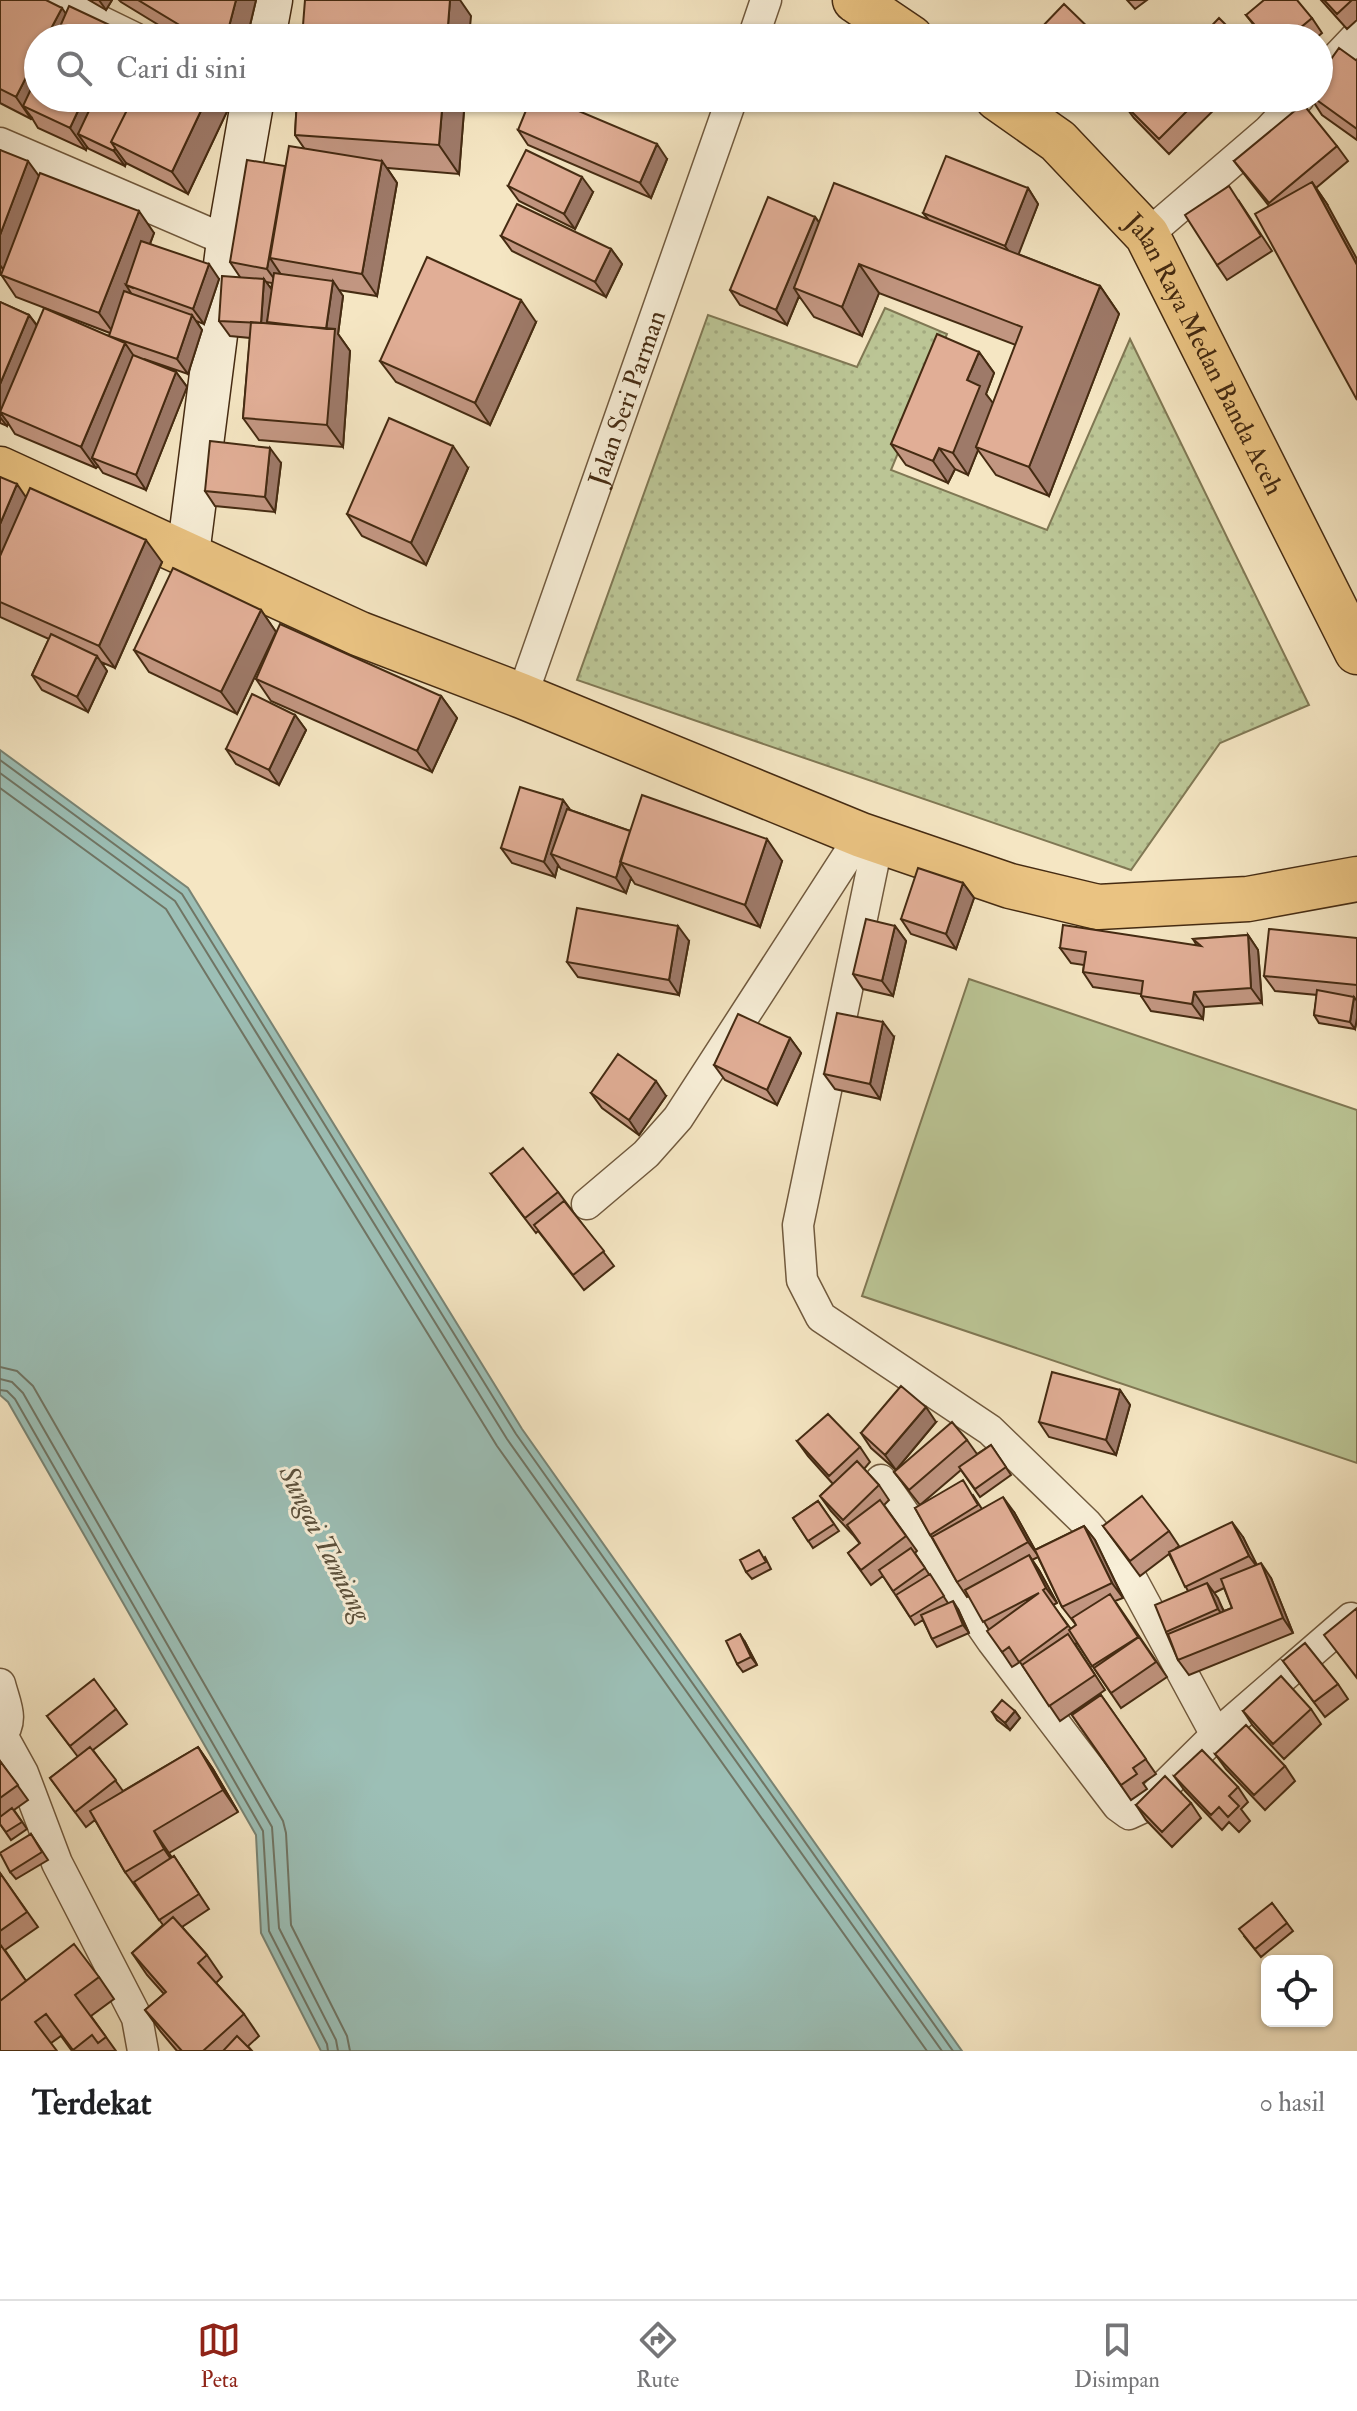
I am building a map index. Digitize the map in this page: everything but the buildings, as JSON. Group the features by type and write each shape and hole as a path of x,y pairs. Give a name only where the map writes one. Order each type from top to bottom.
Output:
{"highway":[{"path":"855,0 890,24"},
{"name":"Jalan Raya Medan Banda Aceh","path":"1017,112 1058,141 1147,235 1357,652"},
{"path":"0,469 360,634 522,696 870,838 1010,886 1098,907 1248,899 1357,879"}],"street":[{"path":"57,0 106,24"},
{"path":"267,24 271,0"},
{"path":"758,24 766,0"},
{"path":"1333,61 1357,36"},
{"path":"188,554 228,241 251,112"},
{"name":"Jalan Seri Parman","path":"522,696 727,112"},
{"path":"1147,235 1286,112"},
{"path":"0,143 228,241"},
{"path":"587,1204 646,1154 678,1118 870,838"},
{"path":"870,838 798,1225 802,1280 821,1317 990,1430 1086,1523 1129,1574 1216,1735"},
{"path":"881,1480 992,1641 1118,1806 1129,1814 1142,1808 1216,1735 1351,1618"},
{"path":"0,1684 10,1718 1,1736 23,1773 57,1863 137,2018 143,2051"}],"green space":[{"path":"885,308 947,334 891,470 1047,530 1130,339 1309,705 1220,743 1131,870 577,680 708,315 857,367"},
{"path":"969,979 1357,1110 1357,1463 862,1296"}],"water":[{"name":"Sungai Tamiang","path":"0,750 188,888 522,1429 962,2051 321,2051 261,1933 256,1835 8,1402 0,1395"}]}
